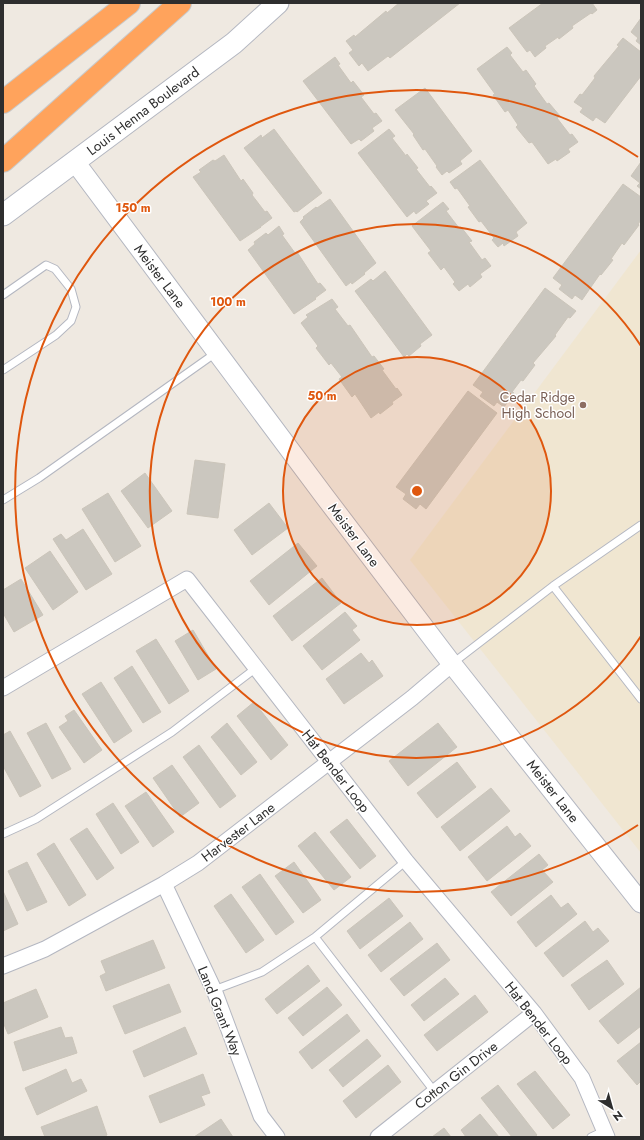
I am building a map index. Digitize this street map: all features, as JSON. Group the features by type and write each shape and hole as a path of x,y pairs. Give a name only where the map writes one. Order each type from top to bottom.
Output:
{"highway":[{"path":"3,102 129,3"},
{"path":"3,161 180,3"}],"main road":[{"name":"Louis Henna Boulevard","path":"3,215 234,43 278,3"}],"street":[{"name":"Meister Lane","path":"75,162 452,664 641,903"},
{"name":"Hat Bender Loop","path":"3,688 187,579 406,861 534,1013 582,1078 601,1135"},
{"name":"Harvester Lane","path":"3,966 45,949 164,884 198,863 412,698 452,664"},
{"name":"Land Grant Way","path":"164,884 214,990 261,1116 277,1137"},
{"name":"Cotton Gin Drive","path":"378,1137 534,1013"}],"lane":[{"path":"3,295 46,265 55,269 71,289 76,307 71,321 56,335 3,370"},
{"path":"3,500 39,478 217,352"},
{"path":"452,664 553,586 641,525"},
{"path":"553,586 641,699"},
{"path":"3,834 36,819 172,732 256,668"},
{"path":"214,990 262,972 315,937 406,861"},
{"path":"315,937 434,1091"}],"shaded area":[{"name":"Cedar Ridge High School","path":"641,250 641,853 410,560"}],"building":[{"path":"399,3 460,3 390,58 388,56 368,71 362,63 359,66 349,53 353,50 346,41 354,35 355,37 386,11 387,13"},
{"path":"543,3 592,3 597,10 572,26 573,28 559,39 558,37 545,46 546,48 535,57 530,50 527,52 509,28"},
{"path":"641,18 641,45 636,41 638,38 631,32"},
{"path":"623,38 641,52 641,76 605,123 596,117 593,121 580,112 583,108 574,102 580,94 582,95 595,78 594,76 619,46 617,45"},
{"path":"507,47 512,53 510,55 523,72 526,70 536,84 534,86 547,104 549,103 560,116 557,118 570,135 572,134 578,142 568,149 570,152 557,161 556,159 548,164 532,142 529,143 516,127 518,125 508,110 505,112 493,95 495,94 477,69"},
{"path":"335,57 340,64 338,65 351,83 353,81 364,95 361,97 374,114 376,113 382,121 372,128 374,131 361,141 359,139 351,144 303,81"},
{"path":"425,88 472,151 460,161 462,164 449,173 447,171 442,175 425,149 423,150 413,135 414,134 395,110"},
{"path":"274,129 322,193 297,212 294,212 244,148 261,135 262,138"},
{"path":"389,129 395,136 392,138 406,156 407,154 418,168 416,169 430,187 431,186 437,193 426,201 429,204 416,214 414,211 407,217 358,153"},
{"path":"224,155 241,181 243,179 253,193 252,195 265,212 267,211 272,218 240,241 193,177 201,172 199,170 213,160 215,161"},
{"path":"480,160 527,223 516,232 518,236 504,246 503,243 498,247 492,240 494,238 481,221 479,222 457,188 455,189 450,182"},
{"path":"641,162 641,189 637,186 640,183 631,176"},
{"path":"623,184 641,197 641,220 638,224 639,225 624,245 622,243 611,259 613,260 601,275 600,274 582,300 575,295 572,299 559,289 562,285 553,278"},
{"path":"330,199 376,263 352,284 351,282 346,286 300,222 304,218 303,217 316,207 317,208"},
{"path":"443,202 449,209 446,211 459,228 461,227 472,241 469,242 482,260 485,258 491,266 480,274 482,277 470,287 468,284 459,291 453,284 455,282 444,267 441,270 428,253 431,251 412,226"},
{"path":"279,226 284,234 282,235 295,253 297,252 318,284 320,283 326,290 294,314 248,250 255,244 254,242 266,233 268,235"},
{"path":"385,271 432,335 420,344 421,346 409,356 407,354 404,357 355,291 371,279 373,281"},
{"path":"545,288 576,311 570,318 568,317 555,335 556,336 533,363 535,365 523,381 521,380 512,392 514,393 504,407 497,402 494,406 480,396 483,392 473,385"},
{"path":"332,299 338,307 335,309 348,326 350,325 372,357 374,356 384,369 382,370 402,395 392,402 393,404 380,414 379,412 371,418 355,394 352,397 339,379 342,377 331,363 329,365 316,348 318,346 301,323 308,317 306,315"},
{"path":"468,391 497,413 426,509 420,504 416,509 403,499 406,494 396,487"},
{"path":"195,460 225,464 218,518 187,514"},
{"path":"145,473 172,511 148,528 121,491"},
{"path":"108,493 141,546 115,562 82,509"},
{"path":"269,503 288,528 252,555 234,530"},
{"path":"83,529 112,574 86,590 53,539 61,534 66,540"},
{"path":"298,543 317,566 269,605 250,581"},
{"path":"50,551 78,592 53,610 25,568"},
{"path":"322,578 341,603 292,641 273,616"},
{"path":"21,579 43,615 14,632 3,613 3,590"},
{"path":"345,612 357,626 352,630 360,640 322,670 303,646"},
{"path":"193,630 216,669 198,680 175,641"},
{"path":"156,639 189,691 169,704 136,651"},
{"path":"361,653 369,663 372,660 383,676 344,704 326,679"},
{"path":"132,666 161,712 143,723 114,678"},
{"path":"101,682 132,731 114,743 82,694"},
{"path":"254,702 288,745 271,760 237,716"},
{"path":"74,710 102,750 84,763 59,727 68,721 65,716"},
{"path":"46,723 71,769 52,779 27,733"},
{"path":"227,723 257,762 241,775 211,737"},
{"path":"438,723 457,747 408,786 389,761"},
{"path":"10,731 41,786 20,797 3,766 3,735"},
{"path":"199,745 236,796 220,808 183,757"},
{"path":"457,762 476,787 437,818 417,793"},
{"path":"172,765 199,803 180,817 153,778"},
{"path":"491,788 510,811 460,851 441,827"},
{"path":"146,792 174,832 153,847 125,806"},
{"path":"113,803 139,842 121,854 96,814"},
{"path":"347,819 376,856 360,869 330,832"},
{"path":"507,826 515,837 520,833 531,846 487,881 468,857"},
{"path":"87,828 114,868 97,880 70,839"},
{"path":"315,832 351,877 334,890 298,846"},
{"path":"54,843 86,895 69,906 37,854"},
{"path":"539,854 548,865 542,870 553,882 511,916 491,892"},
{"path":"27,862 47,902 27,911 8,871"},
{"path":"294,862 321,900 303,913 275,876"},
{"path":"260,874 294,922 276,935 242,887"},
{"path":"3,891 18,924 3,931"},
{"path":"231,894 264,940 246,953 214,906"},
{"path":"551,895 561,908 568,903 577,914 536,947 517,922"},
{"path":"389,898 403,916 360,949 347,931"},
{"path":"585,921 593,932 598,928 609,941 563,977 544,953"},
{"path":"410,922 423,939 381,972 368,955"},
{"path":"153,940 165,968 106,991 100,976 106,973 101,961"},
{"path":"437,943 450,960 404,996 390,979"},
{"path":"607,960 624,984 589,1010 571,985"},
{"path":"308,965 320,981 277,1014 265,999"},
{"path":"445,978 459,994 424,1021 411,1005"},
{"path":"169,984 181,1012 125,1034 113,1006"},
{"path":"327,987 342,1005 303,1036 288,1018"},
{"path":"641,987 641,1026 618,1044 599,1021"},
{"path":"36,989 48,1017 8,1034 3,1022 3,1003"},
{"path":"475,995 488,1012 437,1051 424,1035"},
{"path":"347,1014 360,1031 312,1069 299,1052"},
{"path":"61,1027 65,1038 72,1037 77,1053 23,1071 14,1042"},
{"path":"185,1027 197,1054 144,1077 133,1051"},
{"path":"367,1039 381,1056 343,1087 329,1070"},
{"path":"641,1042 641,1081 637,1085 617,1061"},
{"path":"388,1065 401,1082 356,1118 343,1101"},
{"path":"66,1069 72,1083 81,1079 87,1091 37,1115 25,1088"},
{"path":"535,1071 570,1115 553,1129 517,1084"},
{"path":"203,1074 210,1093 201,1096 205,1105 160,1123 149,1096"},
{"path":"498,1085 537,1135 534,1137 512,1137 481,1098"},
{"path":"97,1106 107,1135 103,1137 45,1137 41,1127"},
{"path":"480,1114 499,1137 466,1137 461,1130"},
{"path":"221,1119 233,1137 194,1137"},
{"path":"444,1128 451,1137 432,1137"}],"place":[{"name":"Cedar Ridge High School","path":"583,405"}]}
